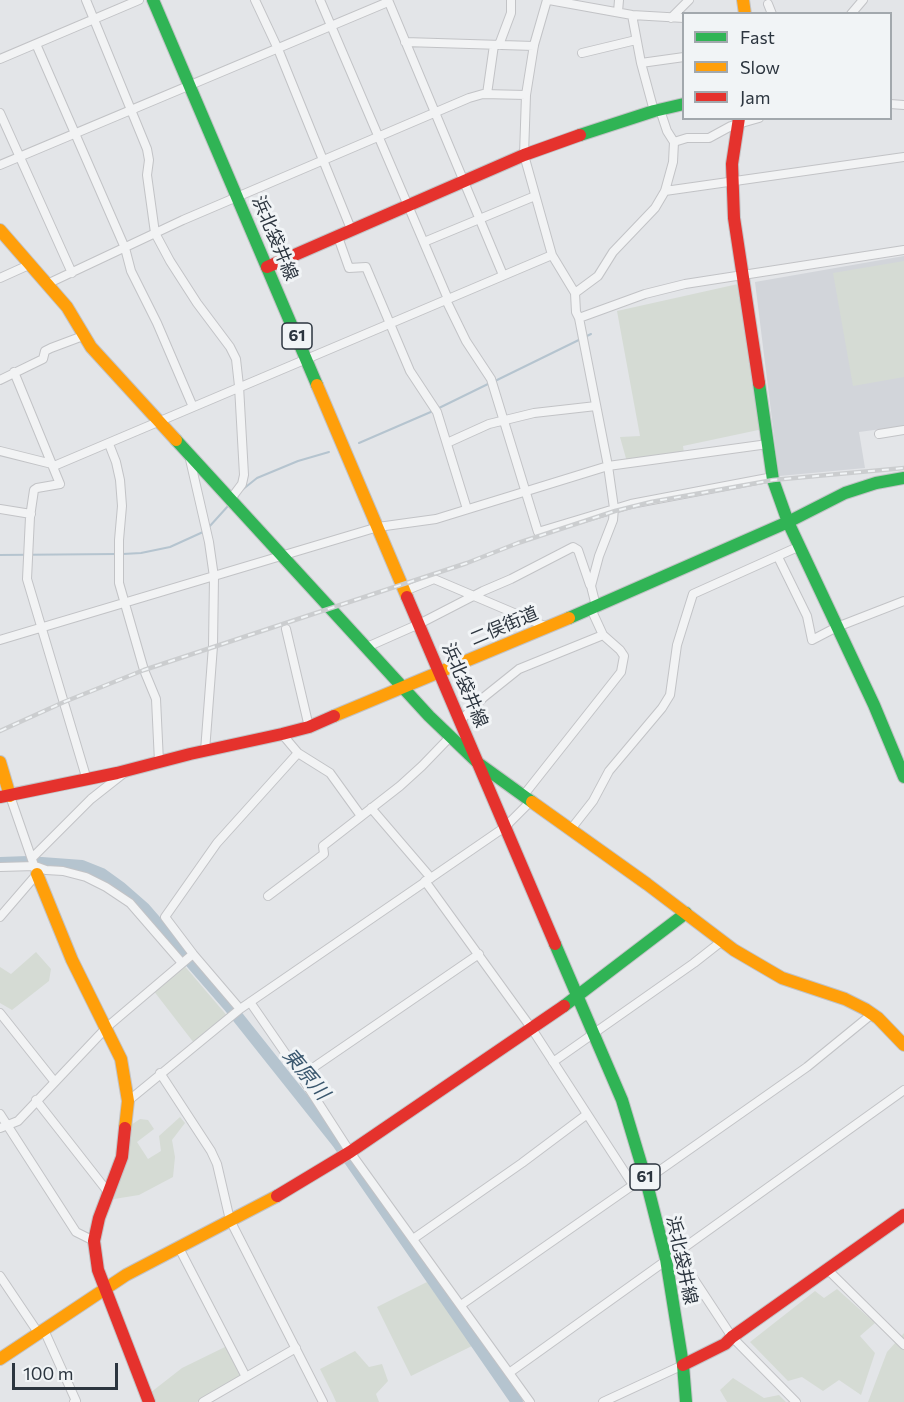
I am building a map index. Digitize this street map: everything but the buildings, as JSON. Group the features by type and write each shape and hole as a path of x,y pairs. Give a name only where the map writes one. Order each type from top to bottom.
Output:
{"street":[{"path":"86,0 147,149 149,160 147,175 155,233 170,261 197,303 230,347 236,360 244,475 242,484 230,500"},
{"path":"0,60 139,0"},
{"name":"浜北袋井線","path":"153,0 622,1100 671,1256 686,1402"},
{"path":"255,0 278,49 351,229"},
{"path":"320,0 447,299 466,341 492,382 538,532 614,508 773,477"},
{"path":"487,94 497,45 511,12 511,0"},
{"path":"591,586 599,556 613,520 614,508 608,466 576,312 575,293 552,255 524,155 526,95 534,46 548,0 600,4 632,15 682,18"},
{"path":"618,12 619,0"},
{"path":"670,18 689,0"},
{"path":"853,12 863,0"},
{"path":"0,165 388,1 503,275"},
{"path":"768,4 771,12"},
{"path":"575,293 598,276 613,252 655,208 665,191 674,162 674,142 657,110 641,63 632,15"},
{"path":"582,53 636,40"},
{"path":"405,42 534,46"},
{"path":"36,44 125,248 131,271 157,323 193,407"},
{"path":"641,63 682,57"},
{"path":"47,284 237,196 477,95 526,95"},
{"path":"267,267 524,155 657,110 682,104"},
{"path":"0,112 72,273"},
{"path":"674,142 687,138 709,138 738,122"},
{"path":"738,122 732,164 734,218 773,477 788,522 874,705 904,777"},
{"path":"665,191 904,156"},
{"path":"424,242 535,196"},
{"path":"0,230 66,307 91,347 366,647 450,737 478,763 734,950 782,978 845,999 872,1014 904,1045"},
{"path":"338,237 349,268 366,267 410,371 436,409 467,509"},
{"path":"579,318 645,294 685,284 904,250"},
{"path":"0,451 53,465 109,444 239,386 307,360 552,255"},
{"path":"0,278 31,264"},
{"path":"0,380 43,359 45,351 83,336"},
{"path":"14,372 60,484 34,490 27,579 87,780"},
{"path":"447,443 489,424 534,413 596,406"},
{"path":"879,434 904,430"},
{"path":"109,444 120,480 122,506 119,582 144,670 156,699 159,762"},
{"path":"0,640 378,527 436,519 608,466 768,444"},
{"path":"189,454 209,542 214,577 213,646 205,751"},
{"name":"二俣街道","path":"5,796 87,780 309,727 593,608 788,522 845,493 876,483 904,478"},
{"path":"0,509 31,514"},
{"path":"571,829 593,801 609,771 662,708 670,695 677,645 693,594 800,546"},
{"path":"128,1101 240,1009 505,827 621,672 624,656 603,635 593,608 591,586 578,550 573,547 419,624 366,647"},
{"path":"778,557 807,616 812,640 837,627 904,602"},
{"path":"405,591 434,579 547,627"},
{"path":"286,629 309,727"},
{"path":"460,721 484,697 519,669 603,635"},
{"path":"282,734 298,753 330,772 361,816"},
{"path":"268,896 324,854 323,846 422,766 450,737"},
{"path":"240,1009 165,917 217,843 298,753"},
{"path":"0,762 5,796 72,960 107,1026 121,1059 128,1101 122,1157 99,1218 94,1241 98,1270 149,1402"},
{"path":"0,917 34,864 91,799 126,771"},
{"path":"371,808 428,879 531,1029 633,1185"},
{"path":"0,867 34,864 86,877 106,887 130,903 182,963"},
{"path":"0,1359 105,1289 178,1246 292,1188 344,1155 578,996 686,913"},
{"path":"553,1062 722,941"},
{"path":"4,1126 18,1121 107,1026 193,954"},
{"path":"301,1076 478,954"},
{"path":"250,1002 301,1076 344,1155 413,1239 530,1402"},
{"path":"0,1013 54,1081"},
{"path":"461,1305 633,1185 647,1182 807,1067 872,1014"},
{"path":"160,1073 212,1151 230,1220 323,1402"},
{"path":"509,1373 904,1090"},
{"path":"36,1100 108,1192"},
{"path":"0,1114 4,1126 76,1232 94,1241"},
{"path":"413,1239 586,1115"},
{"path":"603,1402 725,1344 904,1215"},
{"path":"178,1246 246,1377"},
{"path":"671,1256 732,1337 796,1402"},
{"path":"828,1270 904,1345"},
{"path":"0,1276 41,1332 76,1401 74,1402"},
{"path":"203,1402 296,1348"}],"shaded area":[{"path":"904,256 904,426 859,432 865,468 779,476 755,282"},
{"path":"904,261 904,377 853,386 833,273"},
{"path":"738,284 763,429 683,446 684,453 627,462 620,437 640,436 617,311"},
{"path":"36,952 51,969 49,981 12,1010 0,1003 0,967 11,974"},
{"path":"182,963 229,1018 194,1043 153,990"},
{"path":"180,1117 185,1123 172,1140 175,1157 173,1177 139,1195 114,1199 131,1125 140,1119 148,1120 154,1129 137,1142 148,1159 161,1151 159,1136"},
{"path":"427,1282 472,1346 411,1376 377,1307"},
{"path":"837,1289 875,1323 860,1336 875,1353 861,1395 839,1380 823,1391 802,1377 788,1381 750,1342 815,1291 824,1298"},
{"path":"904,1333 904,1402 868,1402 887,1352"},
{"path":"227,1346 240,1376 197,1402 153,1402 150,1393 182,1368"},
{"path":"355,1351 369,1367 382,1364 388,1381 376,1394 379,1402 336,1402 320,1369"},
{"path":"733,1378 764,1398 779,1395 786,1402 727,1402 720,1390"}],"waterway":[{"path":"495,381 591,334"},
{"path":"439,408 490,383"},
{"path":"359,443 433,411"},
{"path":"242,490 257,478 298,461 329,452"},
{"path":"209,527 228,506"},
{"path":"123,554 170,547 203,532"},
{"path":"0,555 117,554"},
{"name":"東原川","path":"0,863 28,862 82,866 102,874 144,908 229,1006 338,1143 517,1402"}],"railway":[{"path":"0,731 144,670 467,563 518,543 615,511 651,502 773,480 904,468"}],"traffic: fast":[{"path":"153,0 317,385"},
{"path":"580,135 682,104"},
{"path":"759,383 773,480 788,522 874,705 904,777"},
{"path":"176,440 429,716 478,763 532,802"},
{"path":"569,618 788,522 845,493 876,483 904,478"},
{"path":"564,1006 686,913"},
{"path":"555,944 622,1100 646,1180 666,1259 683,1365 686,1402"}],"traffic: slow":[{"path":"743,0 745,12"},
{"path":"0,230 67,307 91,347 176,440"},
{"path":"317,385 407,597"},
{"path":"334,716 569,618"},
{"path":"0,762 10,796"},
{"path":"532,802 647,884 734,950 782,978 845,999 865,1009 878,1018 904,1045"},
{"path":"37,874 72,960 121,1059 128,1101 125,1128"},
{"path":"0,1359 126,1275 277,1196"}],"traffic: jam":[{"path":"739,120 732,164 734,218 759,383"},
{"path":"267,267 524,155 580,135"},
{"path":"407,597 555,944"},
{"path":"0,797 117,773 282,734 309,727 334,716"},
{"path":"277,1196 350,1152 564,1006"},
{"path":"125,1128 122,1157 99,1218 94,1241 98,1270 149,1402"},
{"path":"683,1365 725,1344 904,1215"}]}
